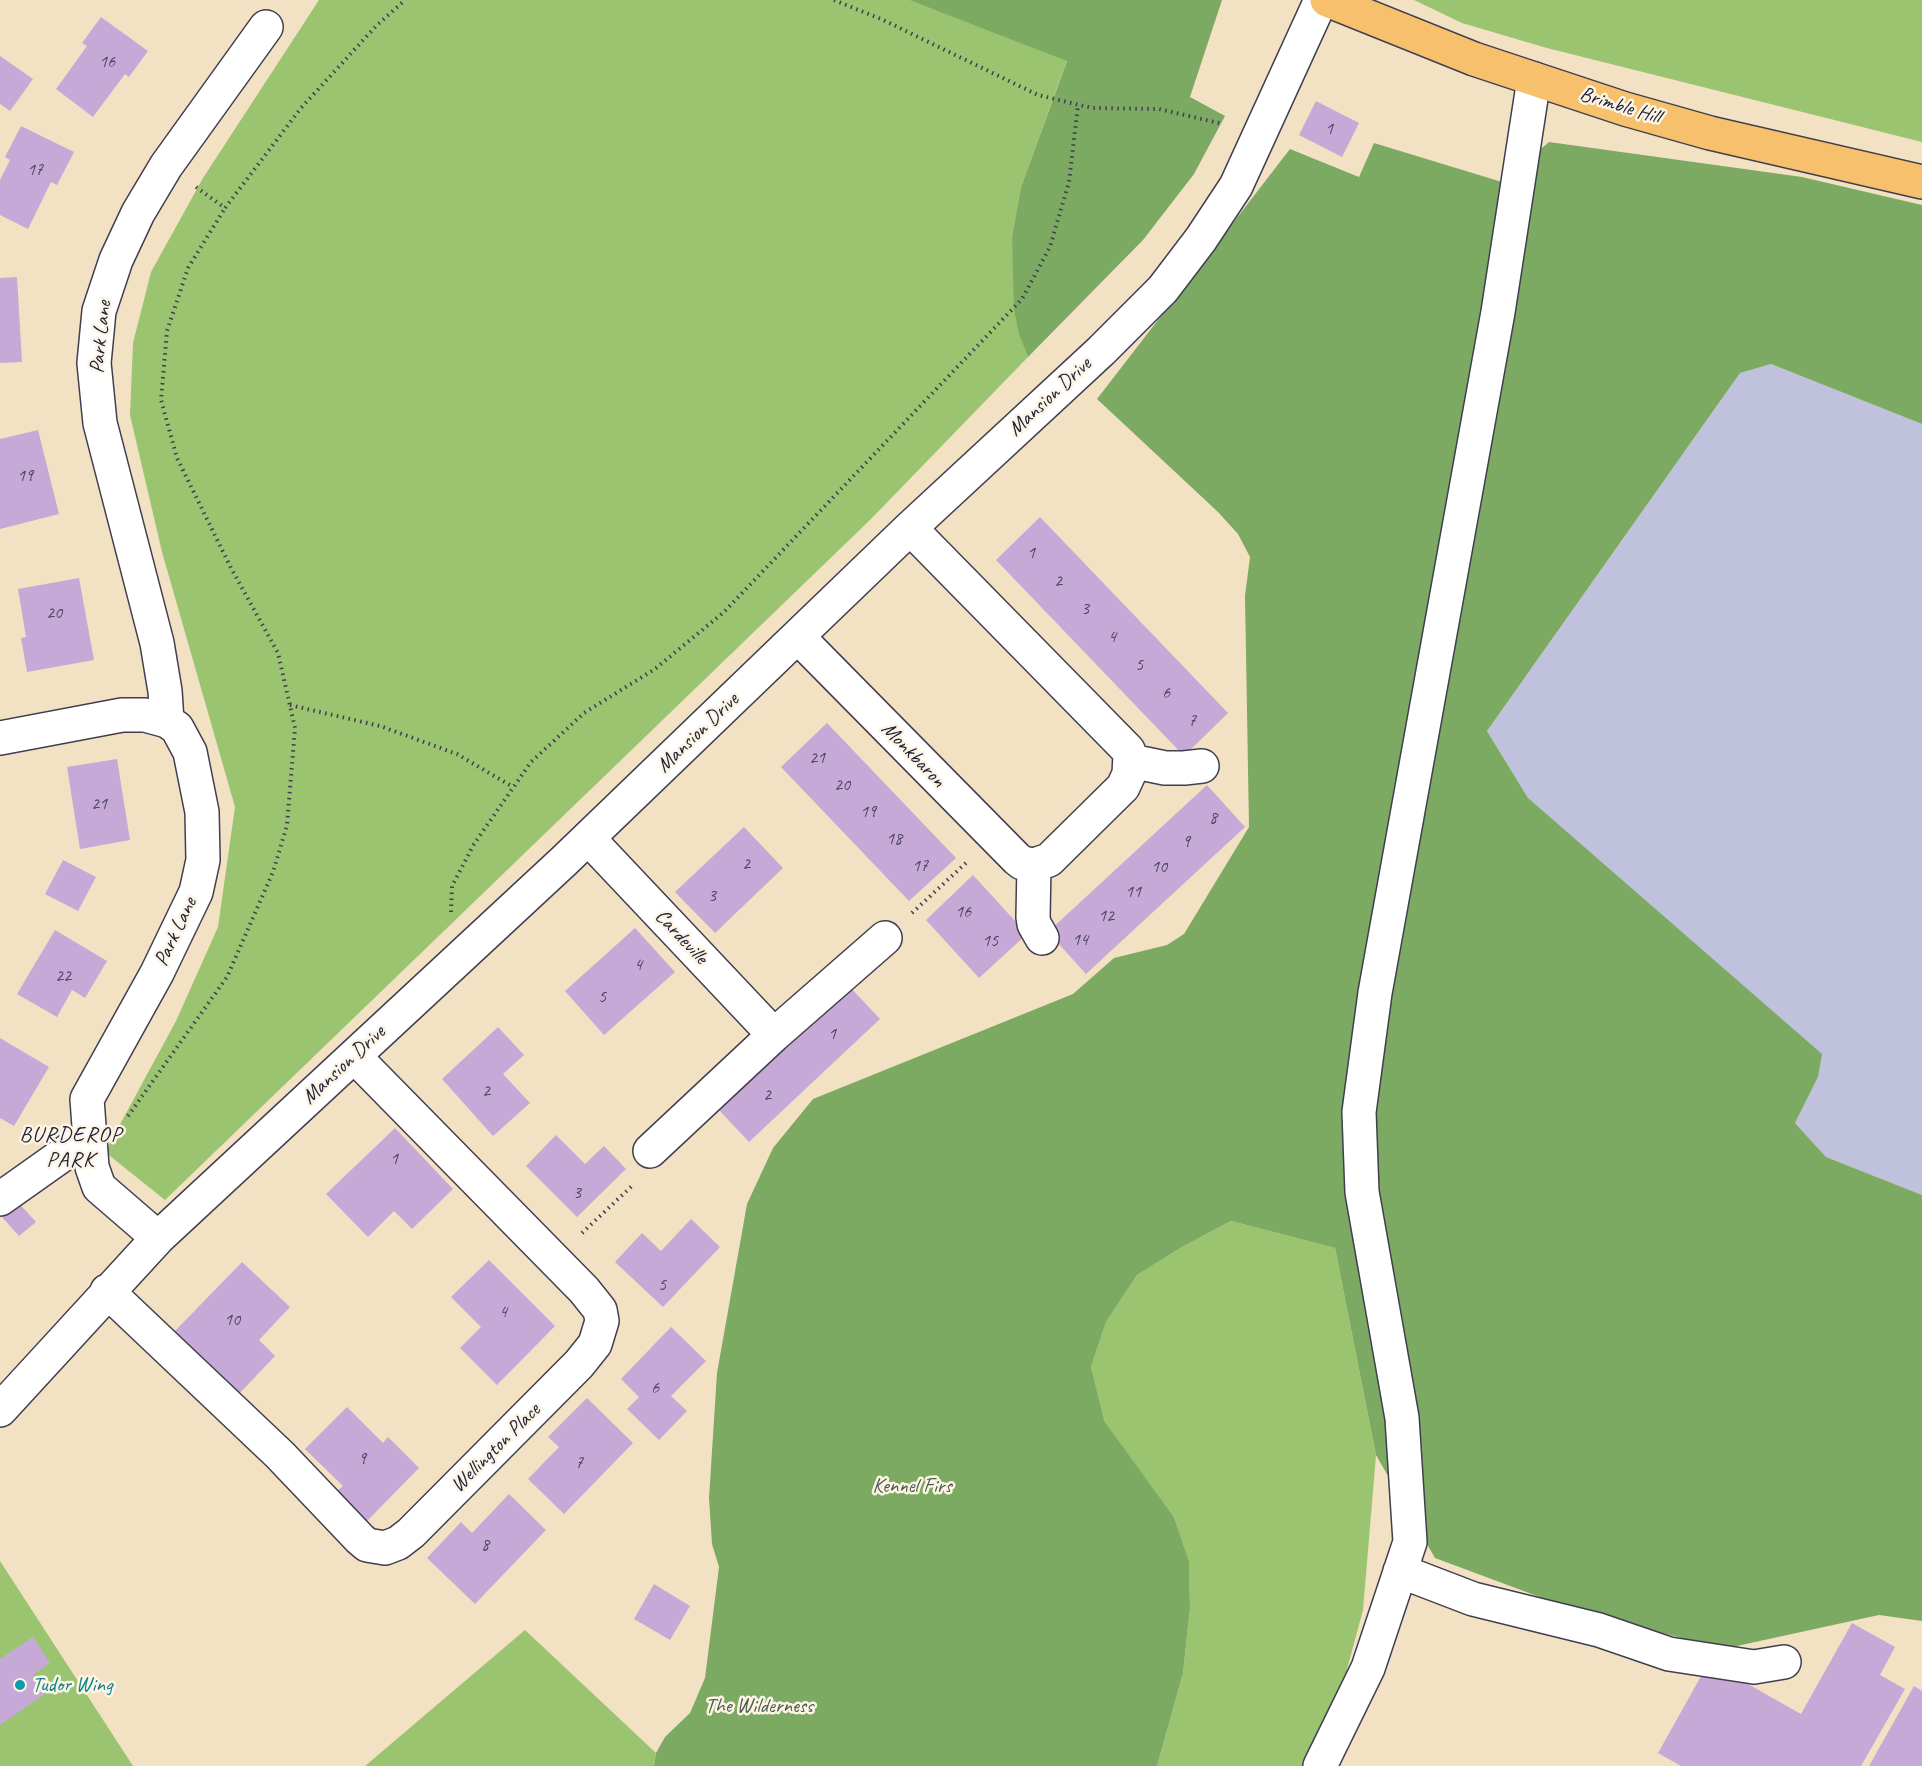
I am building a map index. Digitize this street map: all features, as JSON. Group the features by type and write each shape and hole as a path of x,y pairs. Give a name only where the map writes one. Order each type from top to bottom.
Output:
{"main road":[{"name":"Brimble Hill","path":"1327,0 1474,59 1625,109 1710,133 1922,182"}],"street":[{"name":"Mansion Drive","path":"0,1410 158,1238 588,838 910,528 1101,351 1163,289 1201,239 1236,186 1322,0"},
{"name":"Park Lane","path":"158,1238 99,1187 92,1167 87,1099 158,973 196,892 203,860 202,812 190,752 177,728 167,721 165,691 157,643 100,423 94,363 99,311 117,260 138,213 166,166 266,27"},
{"path":"1320,1766 1368,1668 1410,1542 1402,1418 1362,1192 1359,1112 1375,993 1498,312 1534,79"},
{"path":"910,528 1128,750 1131,761 1130,774 1123,787 1049,860 1034,865 1033,917 1034,924 1042,938"},
{"name":"Monkbaron","path":"798,637 994,838 1017,859 1034,865"},
{"path":"0,738 122,715 146,715 167,721"},
{"path":"1131,761 1165,768 1202,766"},
{"name":"Cardeville","path":"588,838 774,1035"},
{"path":"650,1151 774,1035 885,938"},
{"name":"Wellington Place","path":"107,1291 280,1455 367,1545 385,1548 398,1543 411,1533 579,1364 595,1344 602,1321 600,1310 584,1290 354,1056"},
{"path":"0,1199 88,1136"},
{"path":"1400,1571 1473,1599 1599,1630 1670,1654 1754,1668 1784,1662"}],"path":[{"path":"126,1119 227,977 273,872 287,825 295,728 278,653 231,568 177,458 161,400 167,331 188,268 225,208 301,108 377,26 405,0"},
{"path":"834,0 881,19 1038,95 1092,108 1159,109 1260,134"},
{"path":"475,944 451,912 452,886 474,844 531,762 584,713 655,669 724,612 1022,299 1050,247 1069,182 1078,105"},
{"path":"166,166 225,208"},
{"path":"290,705 380,726 457,754 513,787"},
{"path":"885,938 994,838"},
{"path":"554,1260 647,1172 650,1151"}],"shaded area":[{"path":"1771,364 1922,424 1922,1195 1826,1157 1795,1123 1818,1077 1528,798 1487,731 1740,373"}],"green space":[{"path":"319,0 909,0 1067,60 1021,187 1012,236 1019,335 1028,357 870,520 165,1200 105,1152 176,1021 218,927 235,807 162,552 130,415 133,343 151,272 203,178"},
{"path":"909,0 1222,0 1190,97 1225,116 1194,174 1143,240 1028,357 1019,335 1014,309 1012,236 1021,187 1067,61"},
{"path":"1414,0 1922,0 1922,142 1547,48 1462,23"},
{"path":"1549,142 1802,177 1922,205 1922,424 1771,364 1740,373 1487,731 1528,798 1822,1054 1818,1077 1795,1123 1826,1157 1922,1195 1922,1621 1879,1615 1723,1649 1572,1609 1435,1558 1376,1455 1335,1248 1231,1221 1182,1247 1137,1275 1106,1322 1091,1367 1104,1421 1174,1517 1189,1561 1190,1608 1183,1673 1157,1766 654,1766 656,1753 665,1737 690,1713 705,1678 719,1567 712,1544 709,1498 717,1373 747,1204 773,1148 813,1099 1073,994 1114,958 1167,945 1184,934 1249,827 1245,596 1250,557 1238,534 1218,512 1097,399 1290,149 1359,177 1374,143 1502,182"},
{"path":"1231,1221 1335,1248 1376,1455 1363,1610 1346,1673 1303,1766 1157,1766 1183,1673 1190,1608 1189,1561 1174,1517 1103,1421 1091,1367 1106,1322 1137,1275 1182,1247"},
{"path":"0,1561 133,1766 0,1766"},
{"path":"525,1630 656,1753 654,1766 365,1766"}],"building":[{"path":"101,17 148,51 129,77 125,74 93,117 56,89 87,46 82,43"},
{"path":"0,56 33,79 10,111 0,104"},
{"path":"1316,101 1359,123 1342,157 1299,135"},
{"path":"21,126 74,152 57,185 51,182 28,229 0,215 0,180 10,160 5,157"},
{"path":"17,277 22,362 0,363 0,278"},
{"path":"38,430 59,514 0,529 0,439"},
{"path":"1040,517 1228,713 1184,756 996,560"},
{"path":"79,578 94,660 27,672 21,638 26,637 18,589"},
{"path":"827,723 956,858 909,901 781,767"},
{"path":"117,759 130,840 80,849 67,767"},
{"path":"1207,785 1245,827 1086,974 1048,932"},
{"path":"744,827 783,868 715,933 675,892"},
{"path":"63,860 96,877 78,911 45,894"},
{"path":"973,875 1027,934 979,978 926,920"},
{"path":"635,928 675,972 604,1035 565,991"},
{"path":"55,930 107,961 85,998 72,990 57,1017 17,994"},
{"path":"850,987 880,1019 749,1142 719,1110"},
{"path":"498,1027 524,1055 503,1074 530,1103 493,1136 442,1079"},
{"path":"0,1038 49,1067 14,1126 0,1118"},
{"path":"395,1128 453,1189 412,1229 394,1211 368,1237 326,1194"},
{"path":"556,1135 585,1164 604,1146 626,1169 577,1217 526,1166"},
{"path":"17,1201 36,1222 19,1236 1,1216"},
{"path":"691,1219 720,1247 663,1307 615,1262 642,1233 661,1251"},
{"path":"489,1260 555,1326 497,1385 460,1348 481,1327 451,1297"},
{"path":"242,1262 290,1307 259,1340 275,1356 238,1395 173,1333"},
{"path":"671,1327 706,1361 671,1396 687,1411 659,1440 627,1409 639,1397 621,1379"},
{"path":"587,1398 633,1443 564,1514 528,1479 559,1447 548,1437"},
{"path":"347,1407 383,1443 388,1437 419,1468 367,1521 337,1491 343,1486 305,1449"},
{"path":"509,1494 546,1530 475,1604 427,1558 461,1522 472,1533"},
{"path":"654,1584 690,1606 670,1640 634,1619"},
{"path":"1852,1623 1895,1647 1880,1675 1905,1689 1861,1766 1681,1766 1658,1753 1709,1662 1801,1714"},
{"name":"Tudor Wing","path":"33,1637 50,1663 33,1675 45,1694 0,1725 0,1659"},
{"path":"1914,1686 1922,1691 1922,1766 1869,1766"}],"place":[{"name":"Tudor Wing","path":"20,1685"}],"district":[{"name":"BURDEROP PARK","path":"71,1148"}],"park label":[{"name":"Kennel Firs","path":"912,1486"},
{"name":"The Wilderness","path":"759,1706"}]}
